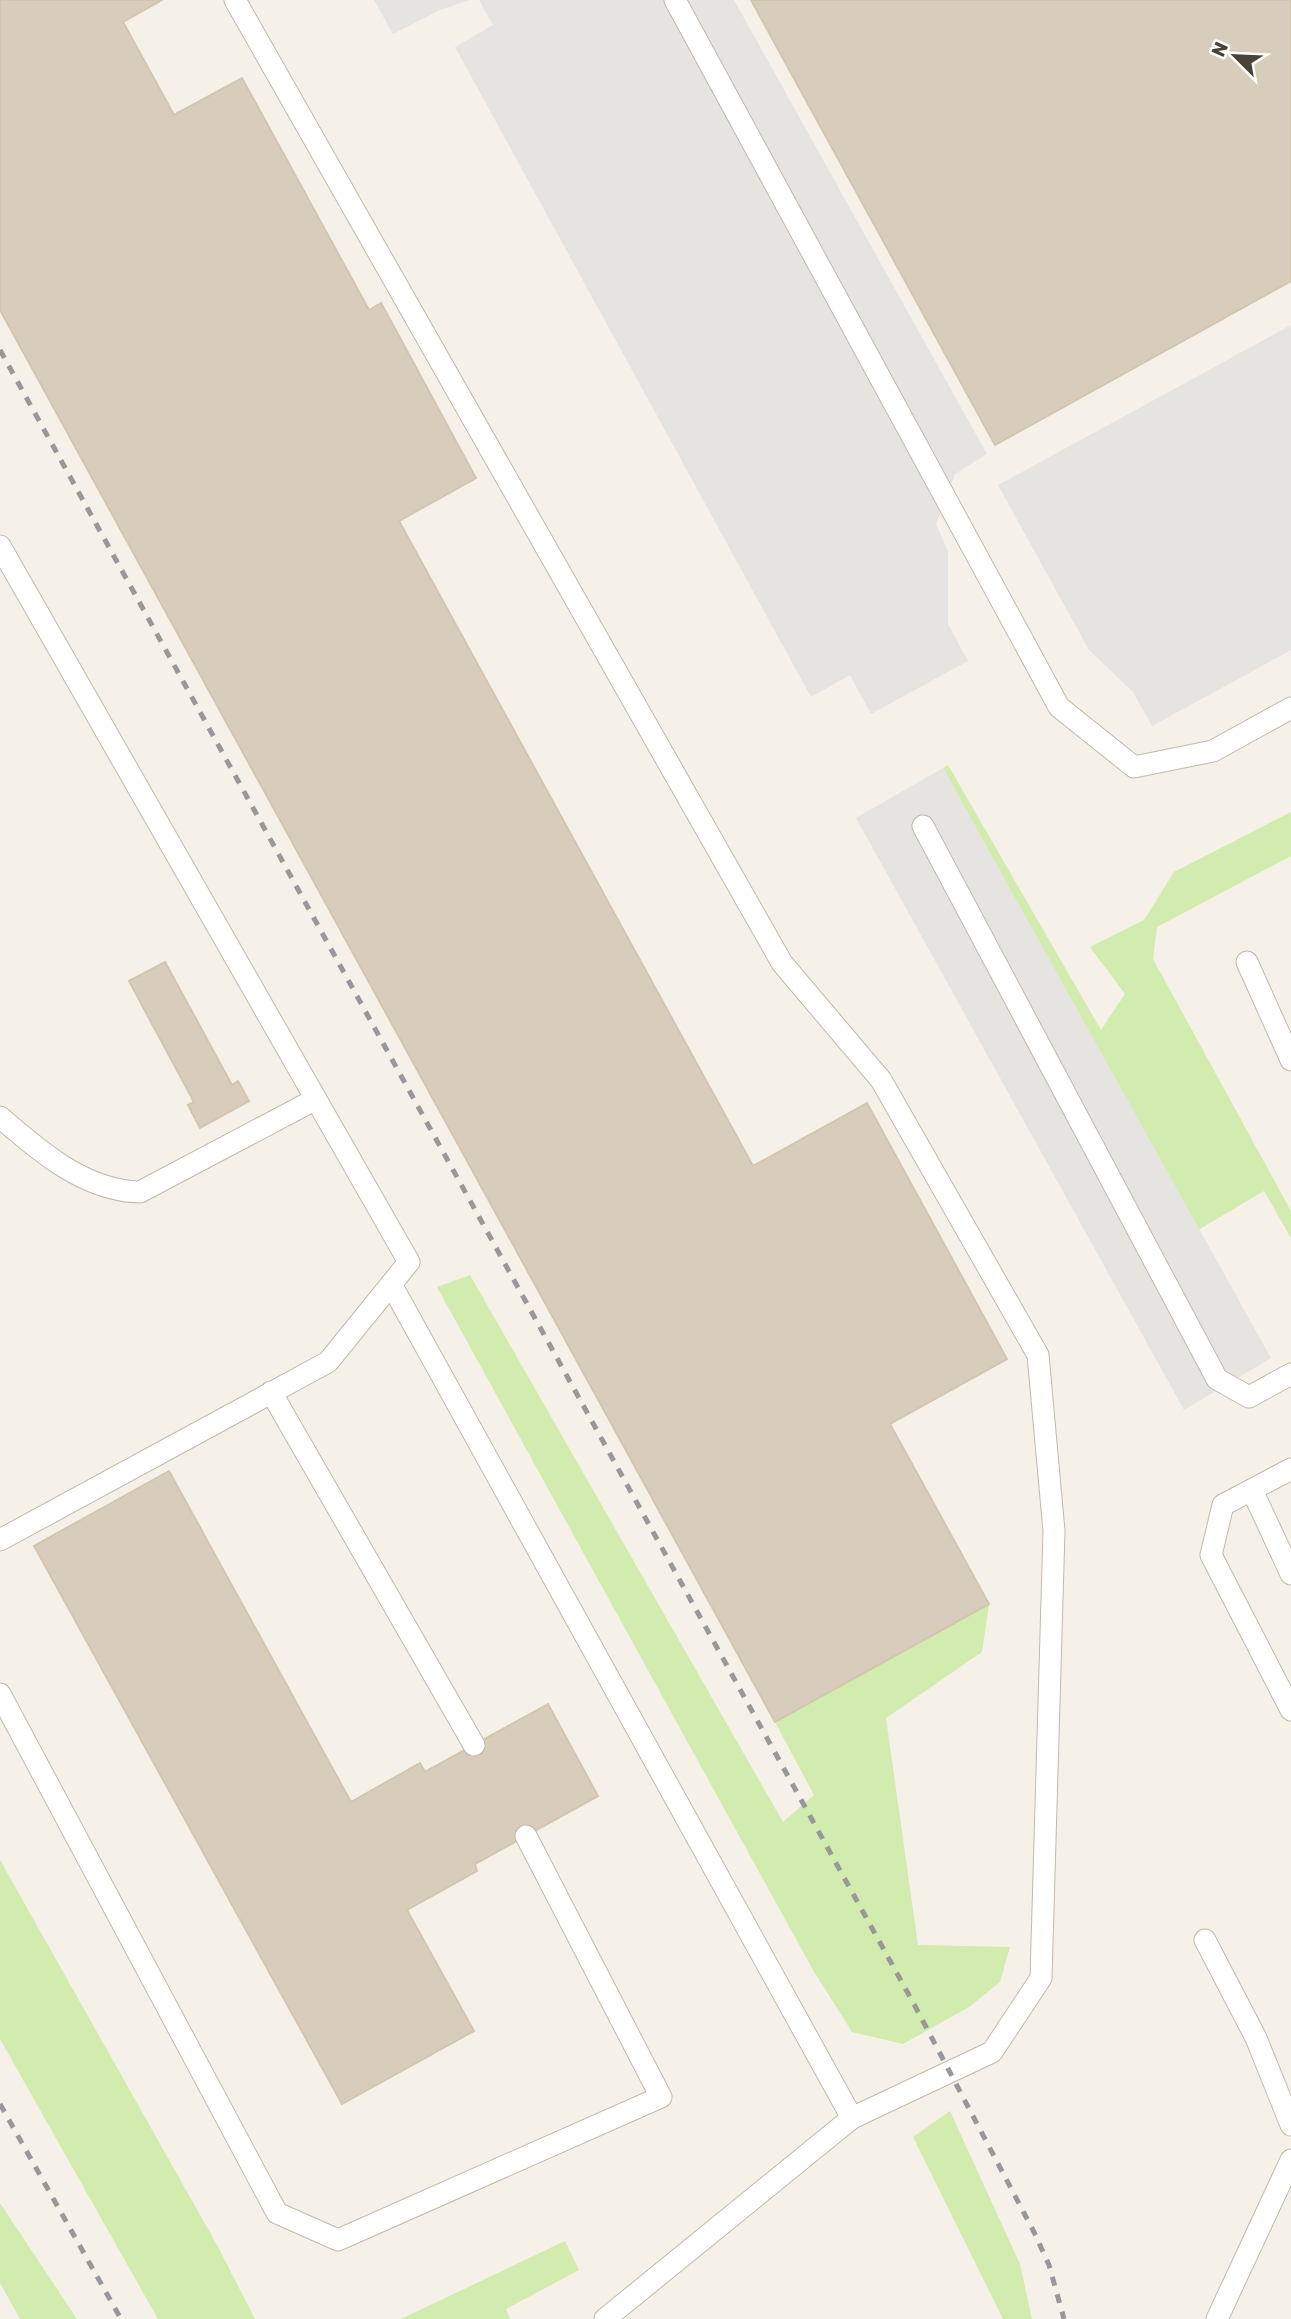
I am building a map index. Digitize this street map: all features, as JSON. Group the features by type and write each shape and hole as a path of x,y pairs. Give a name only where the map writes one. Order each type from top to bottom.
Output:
{"lane":[{"path":"235,0 782,962 881,1080 1038,1354 1054,1531 1041,1978 992,2052 852,2118 604,2319"},
{"path":"675,0 1059,708 1134,766 1213,751 1291,708"},
{"path":"0,546 409,1262 327,1362 0,1540"},
{"path":"923,826 1217,1379 1249,1397 1291,1374"},
{"path":"1247,962 1291,1060"},
{"path":"0,1117 38,1150 87,1180 115,1192 140,1192 316,1099"},
{"path":"391,1284 852,2118"},
{"path":"271,1392 474,1745"},
{"path":"1291,1468 1223,1504 1210,1555 1291,1710"},
{"path":"1252,1490 1291,1574"},
{"path":"0,1694 276,2213 338,2240 661,2097 526,1836"},
{"path":"1205,1940 1256,2038 1291,2125"},
{"path":"1217,2319 1291,2160"}],"green space":[{"path":"948,765 1101,1030 1125,994 1090,947 1144,920 1174,872 1291,812 1291,856 1157,927 1153,959 1291,1211 1291,1238 1264,1191 1198,1230 943,768"},
{"path":"470,1275 783,1822 814,1795 775,1722 989,1604 982,1652 886,1718 918,1945 1010,1947 1000,1982 969,2007 903,2044 852,2032 813,1970 437,1287"},
{"path":"0,1860 217,2245 255,2319 158,2319 0,2039"},
{"path":"950,2111 1020,2264 1032,2319 1003,2319 913,2137"},
{"path":"0,2203 77,2319 20,2319 0,2283"},
{"path":"565,2241 579,2270 506,2309 510,2319 401,2319"}],"shaded area":[{"path":"374,0 470,0 440,10 393,34"},
{"path":"479,0 734,0 987,454 955,474 936,524 948,551 948,624 968,661 871,714 850,675 811,697 455,47 493,25"},
{"path":"1291,325 1291,650 1152,726 1133,692 1089,650 998,485"},
{"path":"943,768 1271,1358 1184,1410 856,818"}],"building":[{"path":"0,0 162,0 123,22 174,115 242,78 369,310 381,303 476,478 399,521 753,1166 867,1103 1007,1359 890,1424 989,1604 775,1722 0,310"},
{"path":"751,0 1291,0 1291,281 995,445"},
{"path":"165,962 232,1085 238,1081 249,1101 200,1128 188,1105 194,1102 129,981"},
{"path":"169,1471 351,1802 420,1763 425,1772 548,1704 598,1796 475,1864 477,1871 407,1910 474,2031 342,2104 34,1546"}],"railway":[{"path":"0,350 915,2006 1034,2232 1049,2265 1064,2319"},
{"path":"0,2104 121,2319"}]}
